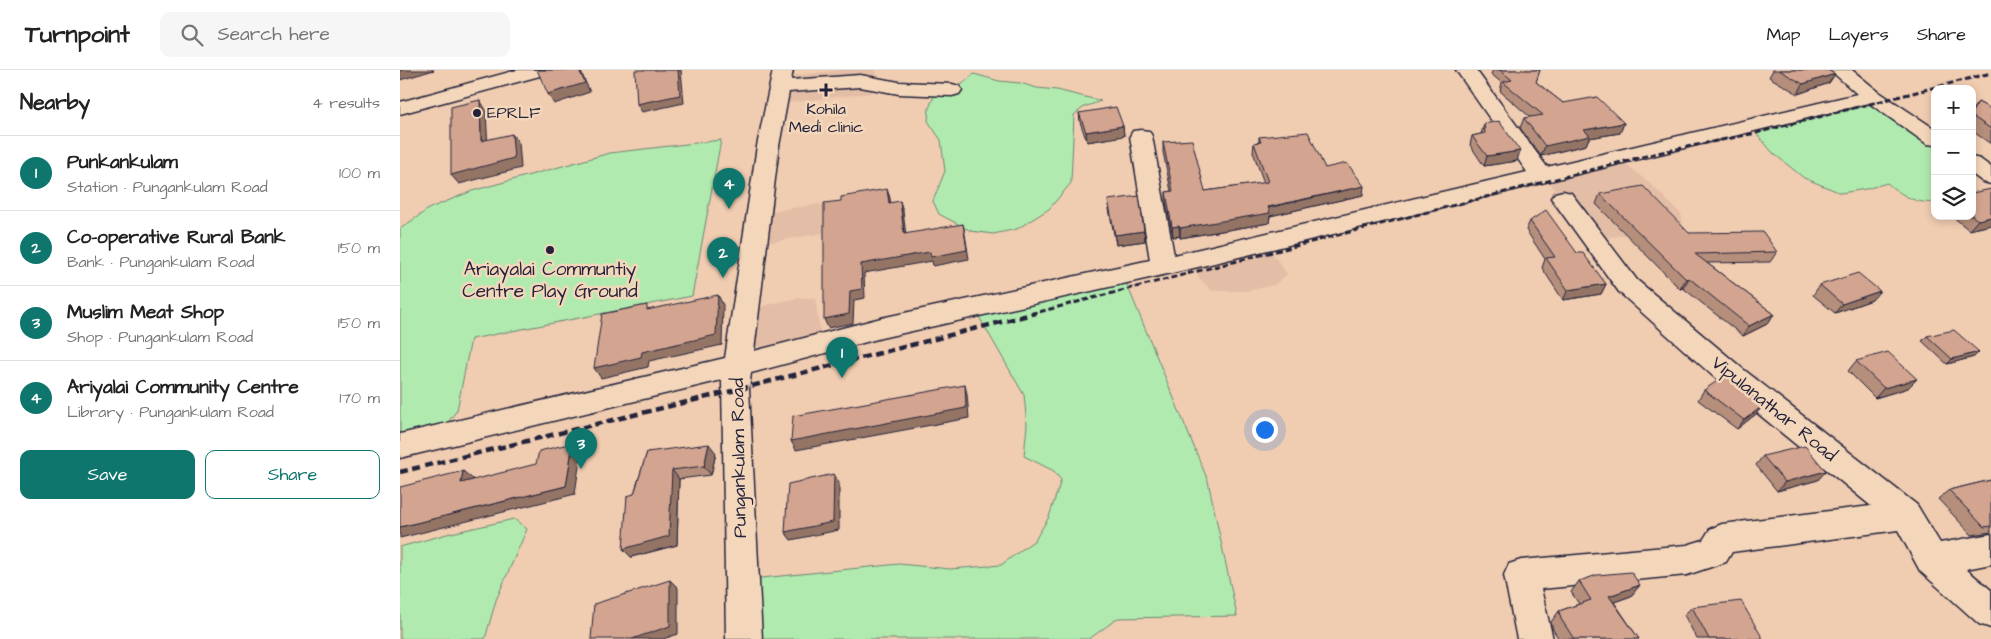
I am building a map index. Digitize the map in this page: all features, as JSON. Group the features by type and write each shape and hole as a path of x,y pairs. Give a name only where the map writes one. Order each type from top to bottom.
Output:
{"main road":[{"path":"400,108 540,70"},
{"path":"1466,70 1541,175"},
{"path":"1840,70 1872,96 1931,136"},
{"path":"781,78 860,81 899,88 952,90"},
{"name":"Pungankulam Road","path":"744,639 735,388 768,146 781,78"},
{"path":"400,446 737,366 881,328 1164,266 1872,96"},
{"path":"1141,136 1164,266"},
{"path":"1976,167 1991,177"},
{"name":"Vipulanathar Road","path":"1563,198 1628,286 1733,377 1906,515 1932,560 1991,612"},
{"path":"1535,639 1521,575 1686,560 1714,552 1722,539 1906,515"},
{"path":"1932,560 1991,549"}],"shaded area":[{"name":"Kohila Medi clinic","path":"842,70 874,70 879,77 879,83 871,93 776,104 781,77"},
{"path":"1619,158 1656,189 1681,214 1683,225 1593,240 1548,180"},
{"path":"819,204 833,210 828,232 754,245 759,213"},
{"path":"1267,246 1287,274 1274,285 1247,291 1212,291 1199,278 1193,263"},
{"path":"799,298 815,298 822,343 737,366 745,313 766,305"}],"green space":[{"path":"974,74 999,81 1057,90 1101,101 1084,107 1074,115 1071,183 1049,209 1017,229 993,234 971,231 939,214 933,201 945,171 941,140 928,121 929,108 934,96 960,86"},
{"path":"1880,102 1931,136 1931,202 1922,202 1903,195 1887,183 1841,193 1804,178 1773,153 1756,133"},
{"name":"Ariayalai Communtiy Centre Play Ground","path":"721,140 692,296 471,339 457,410 437,437 400,446 400,229 430,208 472,191 610,153"},
{"path":"1123,275 1208,481 1237,616 1118,618 1089,639 744,639 742,580 899,564 950,569 1001,565 1035,540 1049,517 1061,480 1054,471 1024,456 1027,425 1024,395 974,308"},
{"path":"514,519 527,529 496,600 485,639 400,639 400,547"}],"building":[{"path":"537,70 579,70 585,83 548,94"},
{"path":"635,70 678,70 680,95 637,104"},
{"path":"1500,70 1540,70 1536,82 1563,103 1597,97 1624,123 1584,130 1590,136 1545,146 1524,118 1543,115 1503,82 1512,80"},
{"path":"1779,70 1828,70 1835,74 1803,84"},
{"path":"480,100 481,141 512,134 514,158 451,175 451,107"},
{"path":"1978,102 1991,109 1991,129 1976,119 1976,105"},
{"path":"1116,107 1123,126 1086,132 1079,113"},
{"path":"1499,121 1520,151 1487,156 1472,136 1485,133 1484,124"},
{"path":"1308,132 1325,168 1347,163 1364,186 1268,207 1270,213 1180,228 1179,226 1172,227 1166,192 1173,191 1163,142 1192,140 1205,191 1268,182 1254,143 1261,142 1259,137"},
{"path":"1643,186 1689,233 1763,232 1777,252 1695,254 1774,314 1749,326 1689,278 1686,279 1600,194"},
{"path":"887,189 889,203 900,201 904,234 963,224 967,250 931,257 930,252 861,264 862,289 850,291 849,314 824,319 824,203 841,201 841,197"},
{"path":"1991,189 1991,217 1978,220 1976,219 1976,192"},
{"path":"1139,196 1144,231 1115,235 1108,200"},
{"path":"1546,210 1577,253 1583,253 1606,284 1568,290 1546,258 1555,257 1530,221"},
{"path":"1858,273 1880,291 1842,304 1820,285"},
{"path":"718,295 716,335 642,352 641,357 594,368 602,314 647,305 647,310"},
{"path":"1954,330 1979,352 1952,359 1927,336"},
{"path":"1888,352 1917,379 1884,388 1856,361"},
{"path":"1726,375 1764,405 1744,420 1704,390"},
{"path":"965,385 966,408 791,441 793,416"},
{"path":"573,443 566,486 400,527 400,487 463,471 461,483 536,464 539,451"},
{"path":"709,444 704,466 672,470 669,536 623,549 627,496 634,494 647,452"},
{"path":"1805,446 1826,471 1785,482 1763,456"},
{"path":"834,474 833,522 785,532 788,484"},
{"path":"1991,480 1991,526 1984,527 1949,490"},
{"path":"1631,572 1640,585 1609,596 1639,639 1574,639 1561,619 1559,611 1591,600 1579,581 1597,575"},
{"path":"670,580 670,626 632,639 591,639 594,604"},
{"path":"1741,601 1763,639 1709,639 1692,607"}],"railway":[{"path":"1031,314 1657,153 1756,133 1991,73"},
{"path":"400,472 736,390 1036,313"}],"place":[{"name":"Kohila Medi clinic","path":"826,90"},
{"name":"EPRLF","path":"477,113"},
{"name":"Ariyalai Community Centre","path":"729,209"},
{"name":"Ariayalai Communtiy Centre Play Ground","path":"550,250"},
{"name":"Co-operative Rural Bank","path":"723,278"},
{"name":"Punkankulam","path":"842,378"},
{"name":"Muslim Meat Shop","path":"581,469"}]}
